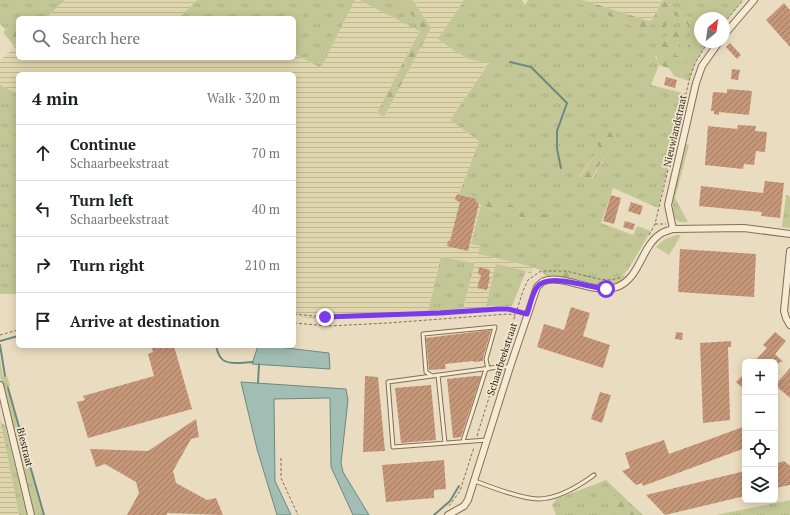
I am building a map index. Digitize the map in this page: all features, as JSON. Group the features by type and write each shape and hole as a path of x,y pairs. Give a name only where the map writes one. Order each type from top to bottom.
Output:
{"street":[{"path":"730,28 754,0"},
{"name":"Nieuwlandstraat","path":"673,229 668,205 696,83 702,66 715,48"},
{"name":"Schaarbeekstraat","path":"448,515 464,506 468,500 527,314 537,287 544,281 564,281 606,289 617,287 623,284 633,274 651,243 662,233 673,229 744,228 790,234"},
{"path":"790,251 784,311 790,326"},
{"name":"Biestraat","path":"0,384 31,515"}],"lane":[{"path":"432,376 426,372 423,334 495,327 486,359 487,369 463,441"},
{"path":"487,440 393,447 388,382 510,367"},
{"path":"438,375 445,443"},
{"path":"474,481 529,498 542,499 550,498 578,487 594,475"}],"path":[{"path":"730,16 743,0"},
{"path":"649,236 654,224 689,81 695,63 704,48"},
{"path":"449,506 460,491 515,315 528,280 541,271 566,271 599,279 610,280 619,278 625,274"},
{"path":"296,314 325,317 440,313 498,309 508,309 527,314"},
{"path":"296,322 329,326 388,324 508,314 515,315"},
{"path":"0,335 16,331"},
{"path":"281,458 281,478 298,515"}],"shaded area":[{"path":"65,0 197,0 181,16 48,16"},
{"path":"355,0 359,0 419,31 378,113 384,117 431,28 413,0 464,0 438,39 468,59 489,62 450,120 479,141 459,194 470,197 469,201 480,203 481,206 471,244 480,246 478,254 533,267 531,275 526,271 494,273 485,311 462,312 475,263 441,257 427,315 325,320 296,316 296,72 16,72 16,93 0,85 0,61 16,46 16,60 296,60 296,55 321,68"},
{"path":"583,0 662,0 653,19 649,21"},
{"path":"0,416 1,423 19,515 0,515"}],"green space":[{"path":"0,0 65,0 48,16 16,16 16,21 6,30 0,24"},
{"path":"197,0 355,0 321,68 296,55 296,16 181,16"},
{"path":"359,0 401,0 421,28 419,31"},
{"path":"401,0 413,0 431,28 384,117 377,113 421,28"},
{"path":"464,0 522,0 525,5 528,0 573,0 639,29 672,14 686,23 690,31 687,49 683,55 680,57 675,55 675,51 678,47 655,56 659,65 651,85 686,94 658,208 613,188 601,223 633,235 637,226 651,231 629,268 623,275 608,280 600,279 574,272 542,270 478,254 480,246 471,244 481,206 545,224 470,195 470,197 459,194 479,141 450,120 489,63 468,59 438,39","holes":["598,143 612,151 607,154 592,179 579,177 598,151"]},
{"path":"573,0 583,0 649,21 653,19 662,0 694,21 694,48 698,48 680,72 659,65 657,59 657,49 661,41 673,29 681,37 675,55 680,57 683,55 687,49 690,31 686,23 672,14 664,30 652,24 648,29 639,29"},
{"path":"662,0 743,0 730,16 730,12 694,12 694,21"},
{"path":"16,21 15,47 3,32"},
{"path":"698,48 704,48 695,63 689,81 674,76 669,68 680,72"},
{"path":"0,85 16,93 16,294 0,294"},
{"path":"614,131 618,140 617,147 607,154 591,179 579,178 598,151 598,143 602,135"},
{"path":"686,144 689,145 675,198 688,222 682,222 678,221 674,216 673,197"},
{"path":"470,195 547,215 545,224 481,206 480,203 469,201"},
{"path":"786,195 790,196 790,228 782,227"},
{"path":"681,235 669,255 656,247 665,239"},
{"path":"441,257 475,263 462,312 427,315"},
{"path":"496,264 526,271 512,306 486,306"},
{"path":"541,271 574,272 604,279 611,279 625,274 624,280 605,286 562,277 548,277"},
{"path":"0,359 3,377 7,376 10,386 7,388 43,515 34,515 0,376"},
{"path":"1,423 5,425 27,515 19,515"},
{"path":"606,480 643,515 556,515 552,505 556,499"},
{"path":"616,492 639,515 615,515 610,510"},
{"path":"790,500 790,515 716,515 778,503"}],"water":[{"path":"257,348 286,348 329,353 330,369 252,364"},
{"path":"241,382 346,389 348,400 341,463 343,472 369,515 353,515 331,467 330,398 274,399 275,481 291,515 277,515 257,449"}],"building":[{"path":"784,3 790,10 790,47 766,20"},
{"path":"730,43 741,55 737,59 727,48 730,48"},
{"path":"732,69 740,70 738,80 731,79"},
{"path":"666,77 677,80 675,88 664,85"},
{"path":"727,89 752,91 749,115 719,112 719,115 714,114 714,111 711,111 713,92 727,93"},
{"path":"738,125 756,126 755,131 767,132 765,152 756,151 754,165 744,164 743,169 705,165 708,126 737,129"},
{"path":"765,181 784,183 780,218 761,216 762,212 699,206 701,186 763,193"},
{"path":"457,194 476,199 476,202 479,203 468,251 447,246 448,241 450,241 460,202 455,200"},
{"path":"611,195 621,198 614,224 603,221"},
{"path":"631,202 643,206 640,215 628,211"},
{"path":"625,221 635,224 633,230 623,227"},
{"path":"680,249 756,254 754,297 678,292"},
{"path":"479,267 490,270 487,290 477,288 481,275 478,274"},
{"path":"571,307 590,313 583,336 610,345 603,368 537,347 544,324 564,330"},
{"path":"491,330 483,361 445,364 446,369 429,370 426,338"},
{"path":"676,332 683,333 682,340 675,339"},
{"path":"775,332 786,341 775,354 783,362 780,362 778,364 778,359 757,359 767,348 763,345"},
{"path":"731,341 731,347 728,347 730,420 703,423 700,343"},
{"path":"152,348 175,348 192,409 88,438 77,402 85,400 83,396 154,376 148,354 153,352"},
{"path":"790,368 790,398 778,388 778,382"},
{"path":"365,376 378,377 385,451 363,452"},
{"path":"481,376 461,437 453,438 447,379"},
{"path":"742,376 742,387 736,382"},
{"path":"431,385 436,440 401,443 395,388"},
{"path":"600,392 611,395 602,423 591,419"},
{"path":"196,419 199,437 191,439 173,471 176,483 207,500 216,498 223,515 167,513 167,515 127,515 139,493 136,482 105,464 96,467 90,449 148,451"},
{"path":"742,427 742,449 643,486 642,483 636,485 622,471 630,468 625,453 664,440 669,454"},
{"path":"444,460 446,489 434,490 434,498 386,502 382,465"},
{"path":"784,461 790,466 790,485 778,487 778,463"},
{"path":"742,472 742,497 665,515 646,495"}],"waterway":[{"path":"510,62 531,67 567,103 557,131 557,149 561,168"},
{"path":"0,341 16,337"},
{"path":"0,345 5,376"},
{"path":"217,348 220,357 227,362 253,362"},
{"path":"258,383 259,364"},
{"path":"8,388 44,515"},
{"path":"434,515 450,501 459,486"}],"route":[{"path":"325,317 440,313 498,309 508,309 527,314 537,287 544,281 564,281 598,289 606,289"}]}
